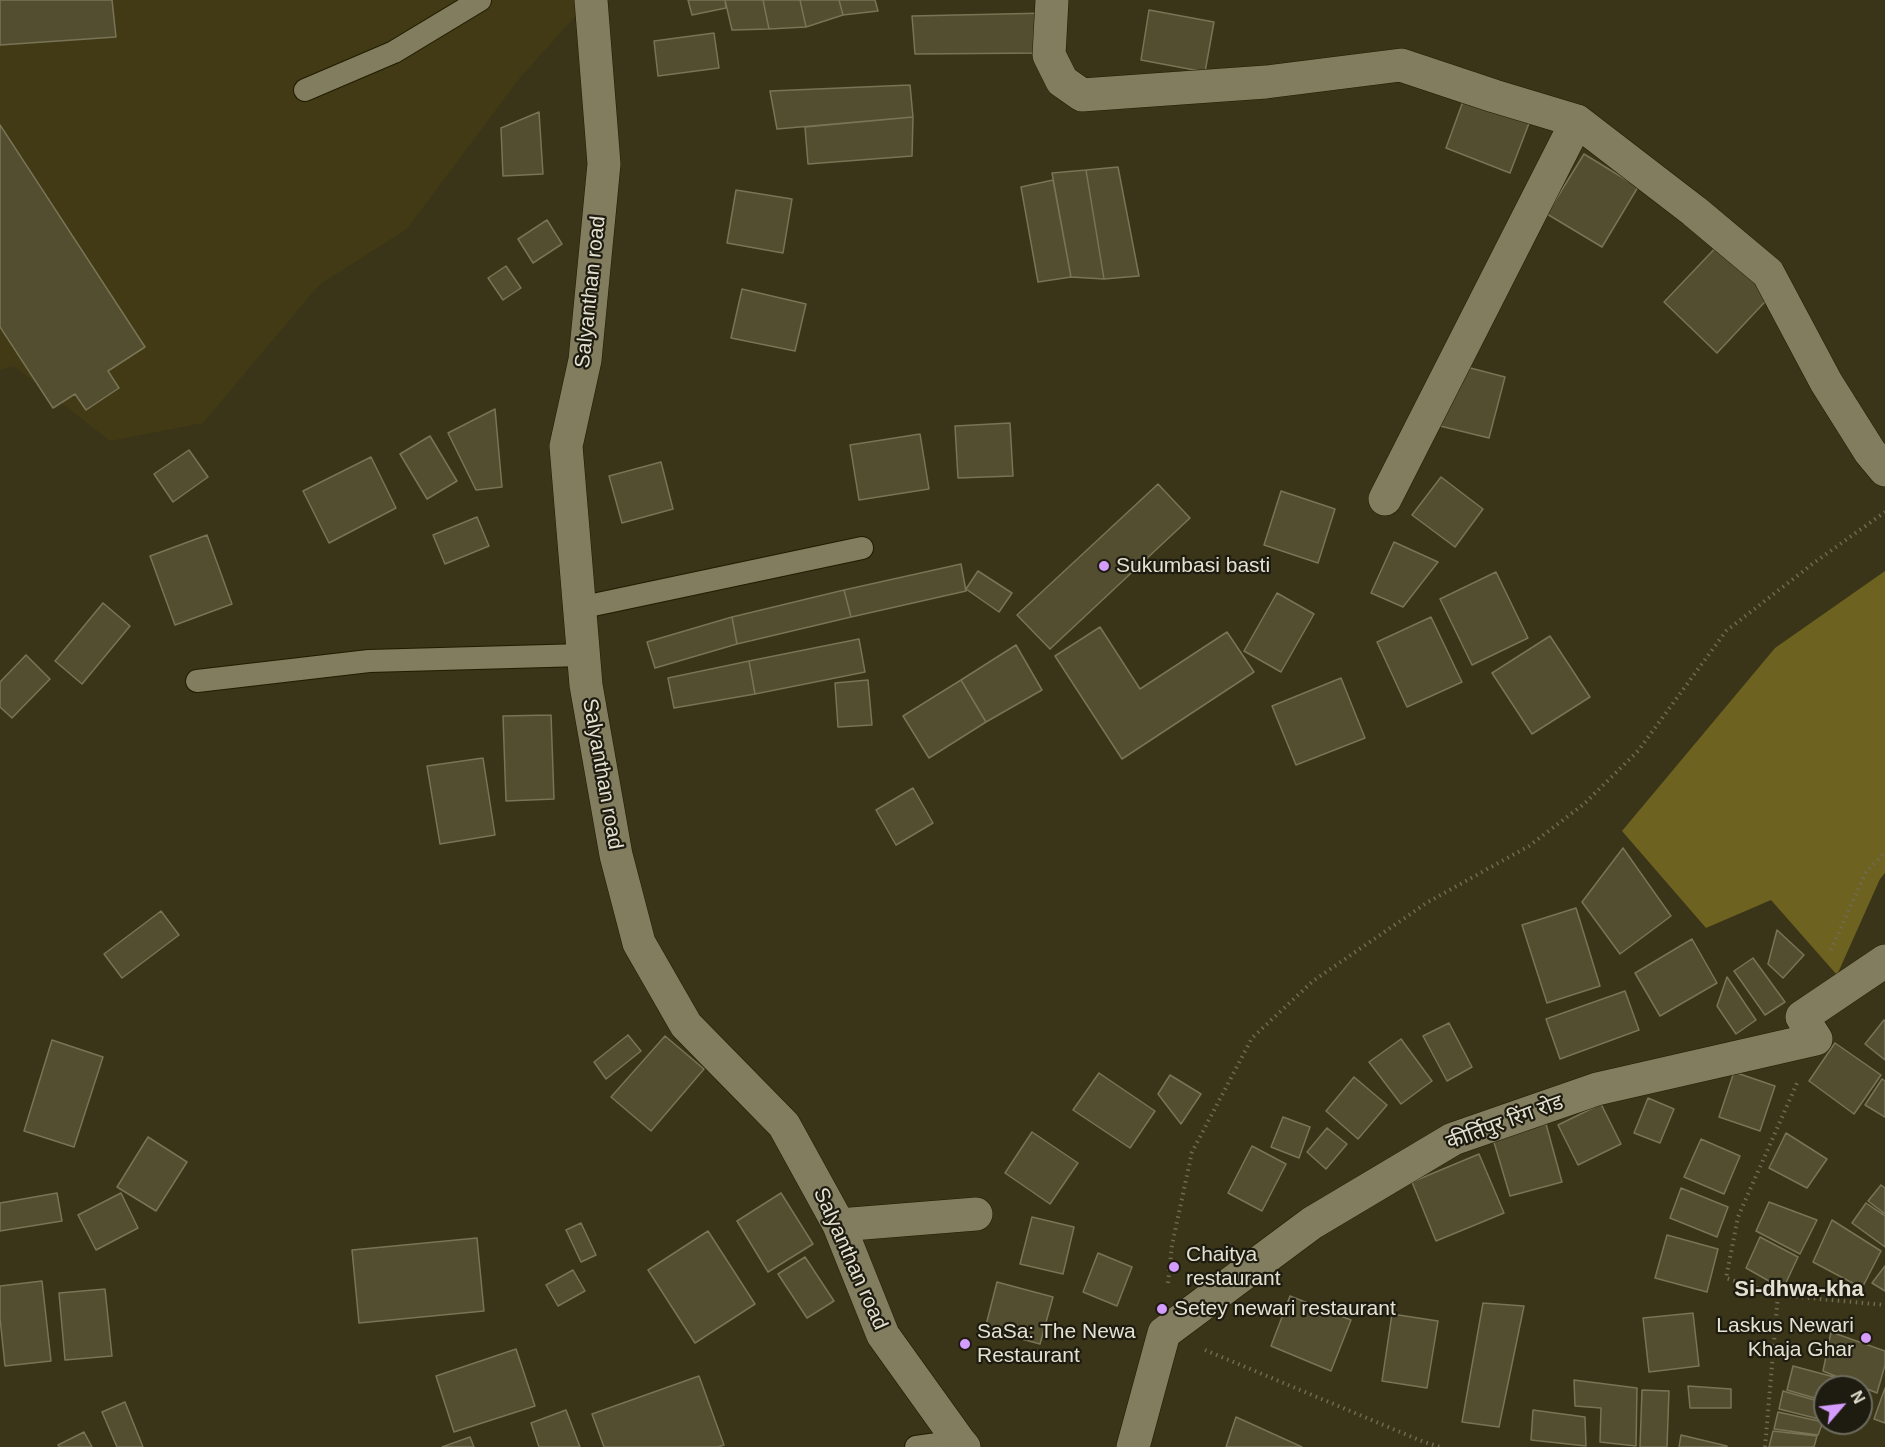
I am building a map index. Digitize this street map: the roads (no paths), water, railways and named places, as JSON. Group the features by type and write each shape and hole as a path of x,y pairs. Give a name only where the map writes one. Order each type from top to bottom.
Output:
{"street":[{"name":"Salyanthan road","path":"591,0 604,164 585,360 566,446 586,685 616,855 639,944 686,1025 784,1125 839,1225 883,1335 962,1444"},
{"path":"1052,0 1049,55 1062,81 1082,95 1266,82 1401,65 1576,121 1694,211 1768,273 1826,382 1869,452 1885,470"},
{"path":"1385,499 1576,121"},
{"name":"कीर्तिपुर रिंग रोड","path":"1133,1447 1164,1333 1312,1223 1453,1138 1597,1089 1816,1039 1802,1017 1885,961"},
{"path":"839,1225 976,1214"}],"lane":[{"path":"305,90 394,52 480,0"},
{"path":"579,609 862,548"},
{"path":"197,681 369,661 583,655"},
{"path":"916,1447 962,1444"}],"place":[{"name":"Sukumbasi basti","path":"1104,566"},
{"name":"Chaitya restaurant","path":"1174,1267"},
{"name":"Setey newari restaurant","path":"1162,1309"},
{"name":"Laskus Newari Khaja Ghar","path":"1866,1338"},
{"name":"SaSa: The Newa Restaurant","path":"965,1344"}],"district":[{"name":"Si-dhwa-kha","path":"1799,1290"}]}
